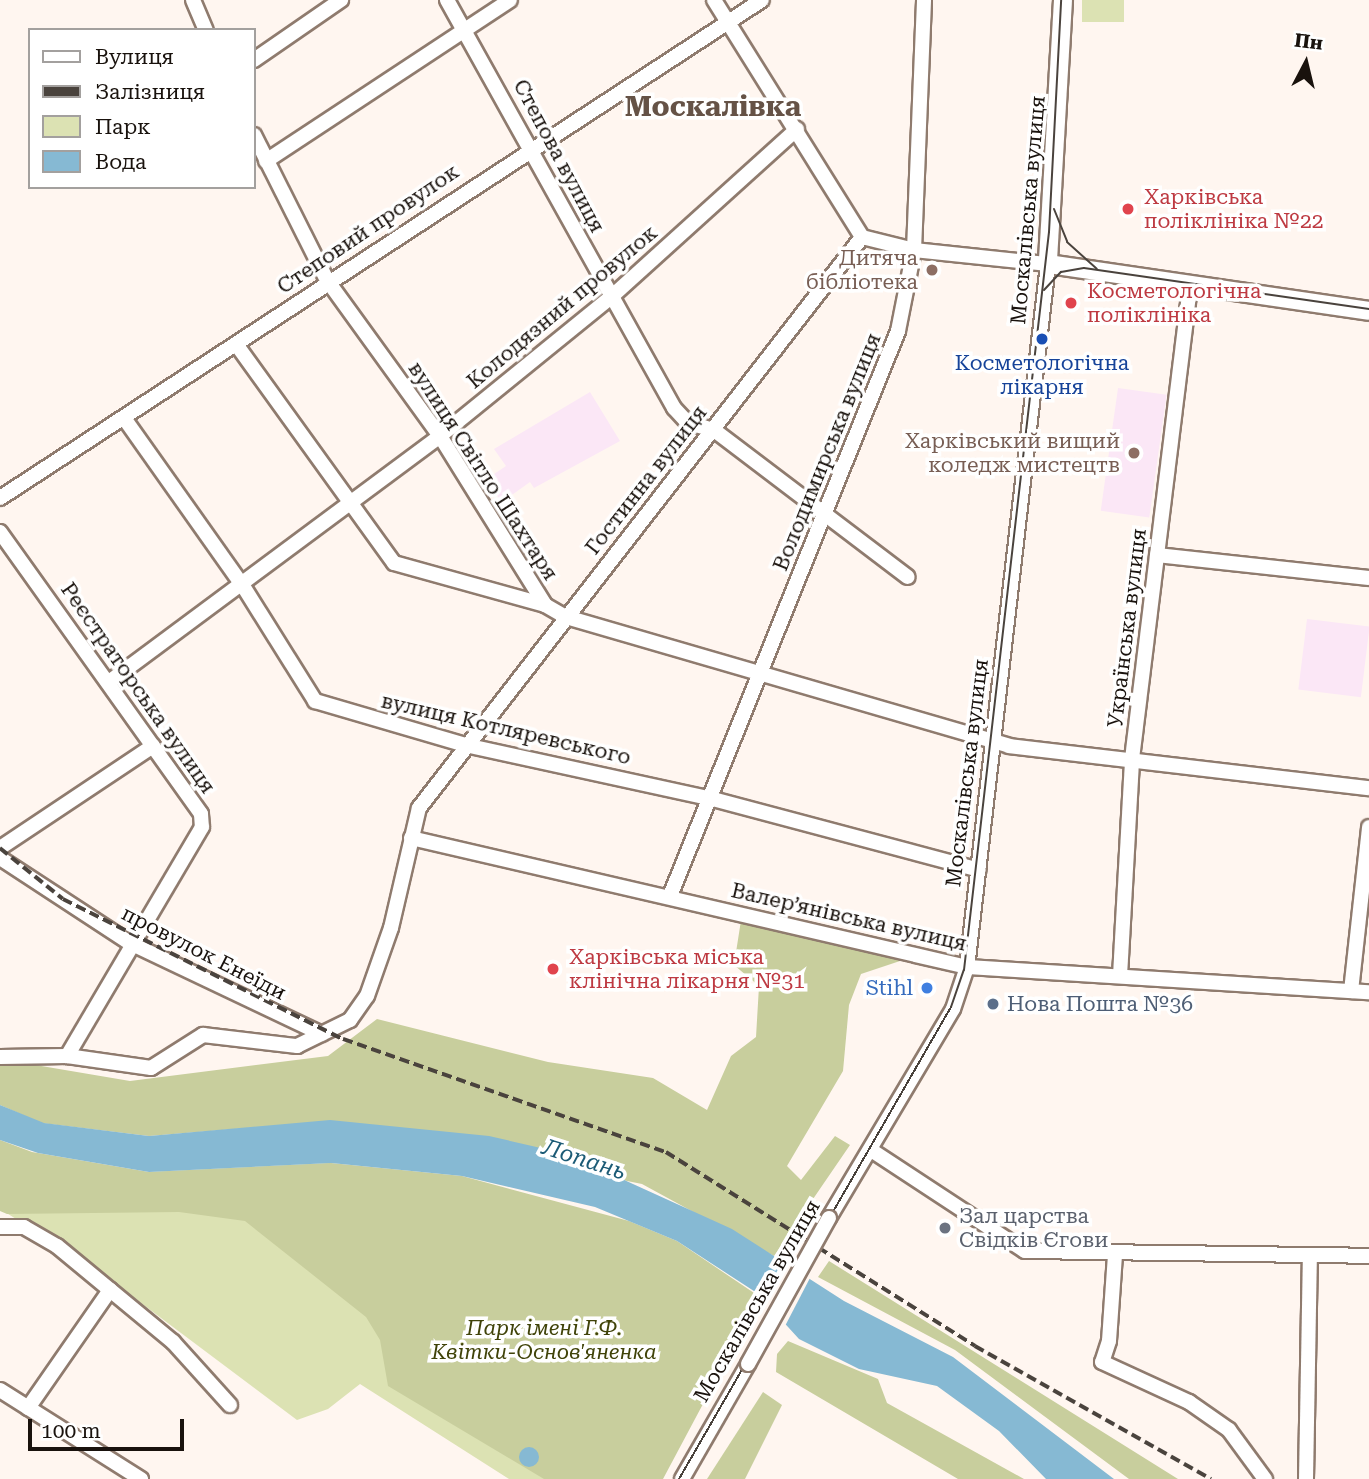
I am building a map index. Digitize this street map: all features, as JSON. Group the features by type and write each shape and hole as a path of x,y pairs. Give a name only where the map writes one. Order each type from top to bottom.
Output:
{"main road":[{"name":"Москалівська вулиця","path":"1048,264 1063,0"},
{"path":"1048,264 1369,311"}],"street":[{"path":"193,0 205,28"},
{"path":"256,59 341,0"},
{"name":"Степова вулиця","path":"447,0 533,145 610,298 674,408 688,423 714,430 908,577"},
{"path":"266,161 510,0"},
{"path":"714,0 862,237 914,250 1048,264"},
{"name":"Степовий провулок","path":"0,498 533,145 762,0"},
{"name":"Володимирська вулиця","path":"670,896 757,675 827,516 898,331 914,250 924,0"},
{"name":"Колодязний провулок","path":"108,682 243,586 440,436 610,298 797,129"},
{"name":"вулиця Світло Шахтаря","path":"256,139 327,280 440,436 545,605 566,617 757,675 994,741 1369,788"},
{"name":"Гостинна вулиця","path":"0,1057 67,1056 141,1069 203,1035 297,1046 350,1021 367,996 419,808 465,744 714,430 862,237"},
{"name":"Москалівська вулиця","path":"681,1479 829,1218 955,1005 967,967 1048,264"},
{"name":"Українська вулиця","path":"1120,976 1132,759 1190,286"},
{"path":"236,344 394,563 545,605"},
{"name":"вулиця Котляревського","path":"124,418 243,586 315,701 465,744 709,798 979,870"},
{"name":"Реєстраторська вулиця","path":"0,532 201,814 202,827 130,943 67,1056"},
{"path":"1157,555 1369,579"},
{"path":"0,848 153,746"},
{"path":"1351,991 1369,827"},
{"name":"Валер’янівська вулиця","path":"411,838 967,967 1369,992"},
{"name":"провулок Енеїди","path":"0,858 130,943 320,1036"},
{"path":"871,1150 1025,1251 1115,1255 1369,1256"},
{"path":"0,1227 24,1227 57,1246 173,1342 230,1405"},
{"path":"1115,1255 1110,1341 1102,1362 1189,1402 1229,1430 1265,1479"},
{"path":"1306,1479 1310,1256"},
{"path":"28,1408 110,1290"},
{"path":"0,1390 141,1479"}],"shaded area":[{"name":"Харківський вищий коледж мистецтв","path":"1118,388 1167,395 1149,518 1101,511"},
{"path":"590,392 620,441 534,488 530,482 502,502 485,480 506,466 494,449"},
{"path":"1307,619 1369,627 1361,697 1298,689"}],"green space":[{"path":"1082,0 1124,0 1124,22 1082,22"},
{"path":"742,914 856,942 903,960 861,974 849,1005 843,1071 787,1166 801,1180 835,1136 850,1145 774,1256 642,1184 333,1121 149,1136 41,1123 0,1105 0,1059 130,1081 328,1056 377,1019 548,1062 653,1078 707,1110 731,1056 756,1037 759,986 734,965"},
{"name":"Парк імені Г.Ф. Квітки-Основ'яненка","path":"0,1140 32,1152 149,1172 331,1163 462,1176 629,1221 677,1241 760,1297 663,1479 544,1479 388,1386 380,1340 366,1317 245,1221 179,1212 7,1214 0,1211"},
{"name":"Парк імені Г.Ф. Квітки-Основ'яненка","path":"331,1163 650,1479 509,1479 360,1384 328,1409 297,1420 89,1264 0,1209 0,1194 149,1172"},
{"path":"829,1261 1178,1479 1129,1479 955,1350 818,1277"},
{"path":"788,1341 878,1379 887,1403 1024,1479 958,1479 776,1372 777,1354"},
{"path":"763,1392 782,1405 745,1479 707,1479"}],"water":[{"path":"0,1105 44,1123 149,1136 330,1120 489,1136 567,1154 732,1229 844,1301 953,1357 1114,1479 1046,1479 999,1431 937,1386 859,1369 799,1339 757,1293 677,1241 595,1207 462,1176 331,1163 149,1172 38,1153 0,1140"},
{"path":"529,1447 536,1450 539,1457 536,1464 529,1467 522,1464 519,1457 522,1450"}],"pier":[{"path":"785,1259 811,1276 784,1328 761,1303"}],"tram line":[{"path":"679,1479 951,1007 964,970 1049,232 1061,0"},
{"path":"1054,209 1067,242 1097,269"},
{"path":"1044,290 1061,272 1084,268 1369,309"}],"railway":[{"path":"0,848 63,899 343,1039 666,1152 975,1346 1211,1479"}],"place":[{"name":"Харківська поліклініка №22","path":"1128,209"},
{"name":"Дитяча бібліотека","path":"932,270"},
{"name":"Косметологічна поліклініка","path":"1071,303"},
{"name":"Косметологічна лікарня","path":"1042,339"},
{"name":"Харківський вищий коледж мистецтв","path":"1134,453"},
{"name":"Харківська міська клінічна лікарня №31","path":"553,969"},
{"name":"Stihl","path":"927,988"},
{"name":"Нова Пошта №36","path":"993,1004"},
{"name":"Зал царства Свідків Єгови","path":"945,1228"}],"district":[{"name":"Москалівка","path":"713,107"}],"water label":[{"name":"Лопань","path":"584,1160"}]}
